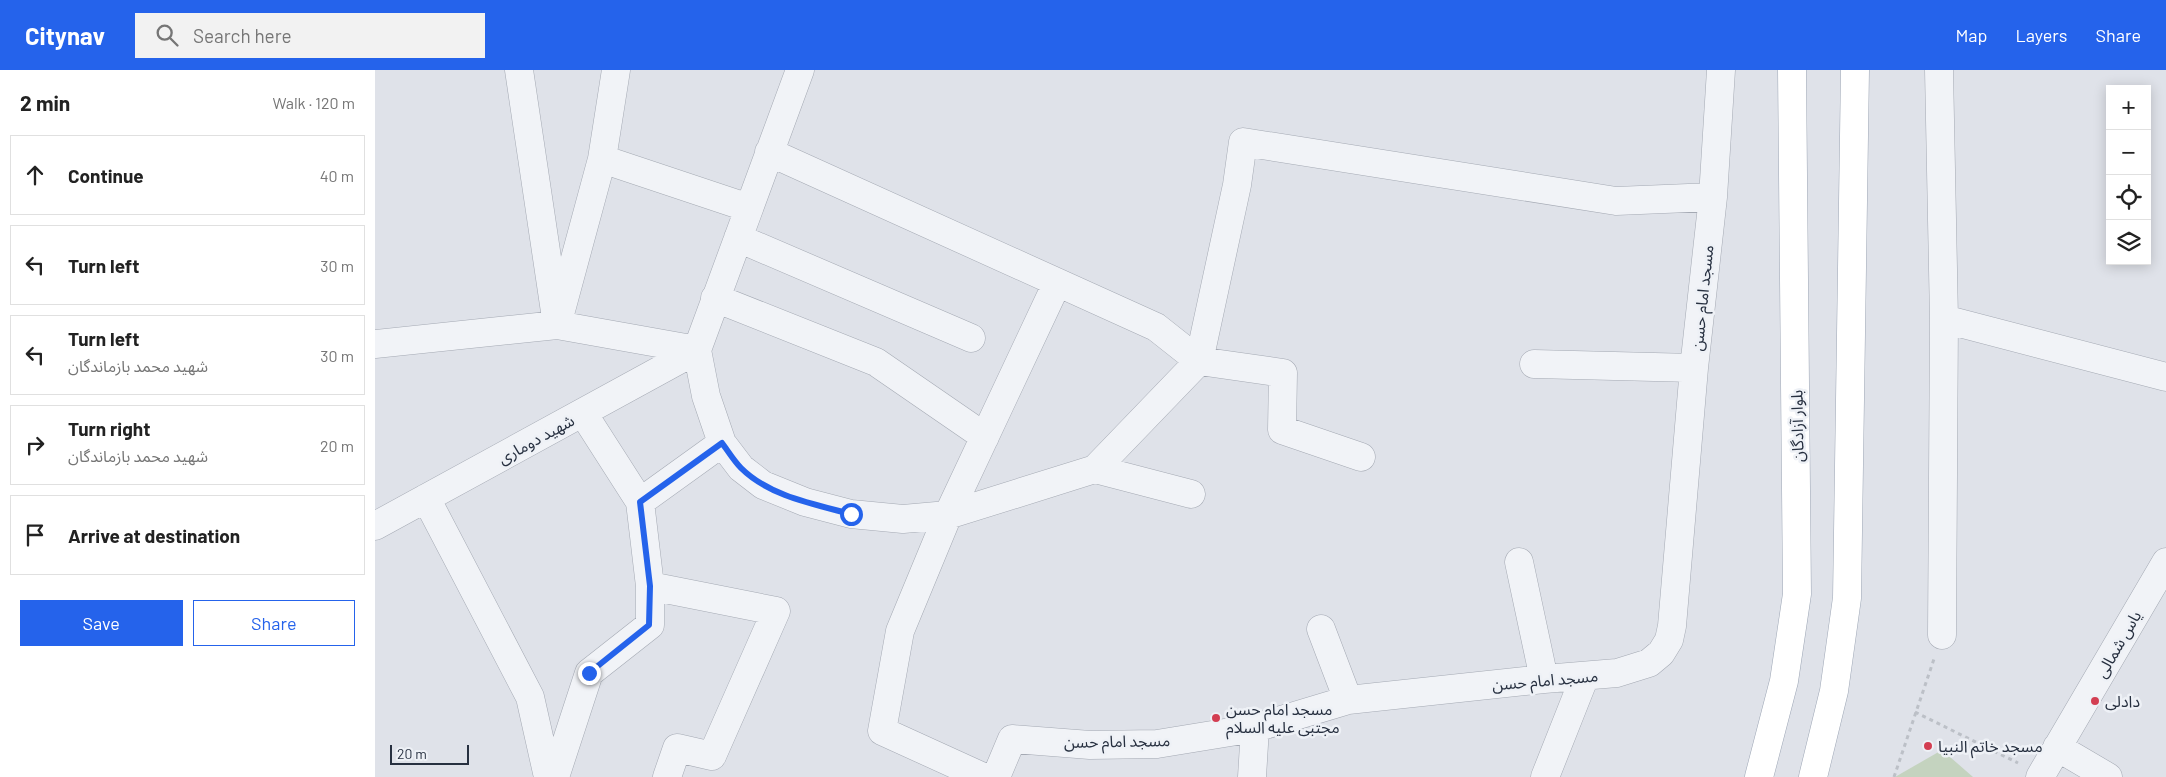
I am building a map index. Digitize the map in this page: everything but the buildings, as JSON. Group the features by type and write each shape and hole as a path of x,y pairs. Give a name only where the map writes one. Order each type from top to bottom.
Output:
{"main road":[{"name":"بلوار آزادگان","path":"1759,777 1784,682 1797,594 1792,70"},
{"path":"1813,777 1834,691 1847,598 1855,70"}],"street":[{"path":"519,70 557,325"},
{"path":"557,325 602,159 616,70"},
{"path":"800,70 697,350 706,396 722,443 741,468 763,485 805,502 851,514 903,520 948,515 1095,469 1199,361 1237,184 1243,142 1616,201 1713,197"},
{"name":"مسجد امام حسن","path":"997,777 1012,739 1089,744 1157,744 1255,728 1348,700 1544,678 1617,673 1649,663 1661,653 1669,640 1672,626 1694,368 1713,197 1721,70"},
{"path":"1939,70 1944,319 1942,636"},
{"path":"769,152 1156,328 1199,361 1283,373 1282,430 1361,456"},
{"path":"602,159 749,208"},
{"path":"738,238 971,338"},
{"path":"983,777 882,731 900,631 948,515 1057,283"},
{"path":"715,298 876,362 985,437"},
{"path":"1944,319 2166,378"},
{"path":"375,344 557,325 697,350"},
{"name":"شهید دوماری","path":"375,526 697,350"},
{"path":"1533,364 1694,368"},
{"path":"555,777 589,673 649,625 650,586 640,502 583,413"},
{"path":"640,502 722,443"},
{"path":"1095,469 1191,494"},
{"path":"426,498 530,697 548,777"},
{"path":"1519,562 1544,678"},
{"name":"یاس شمالی","path":"2040,776 2165,567"},
{"path":"650,586 776,611 712,756 677,748 667,777"},
{"path":"1321,629 1348,700"},
{"path":"1545,777 1585,676"},
{"path":"1252,777 1255,728"},
{"path":"2057,748 2108,777"}],"path":[{"path":"1894,777 1942,636"},
{"path":"1915,712 2040,776"}],"green space":[{"path":"1942,750 1973,777 1895,777"}],"place":[{"name":"دادلی","path":"2095,701"},
{"name":"مسجد امام حسن مجتبی علیه السلام","path":"1216,718"},
{"name":"مسجد خاتم النبیا","path":"1928,746"}],"route":[{"path":"589,673 649,625 650,586 640,502 722,443 741,468 763,485 805,502 851,514"}]}
